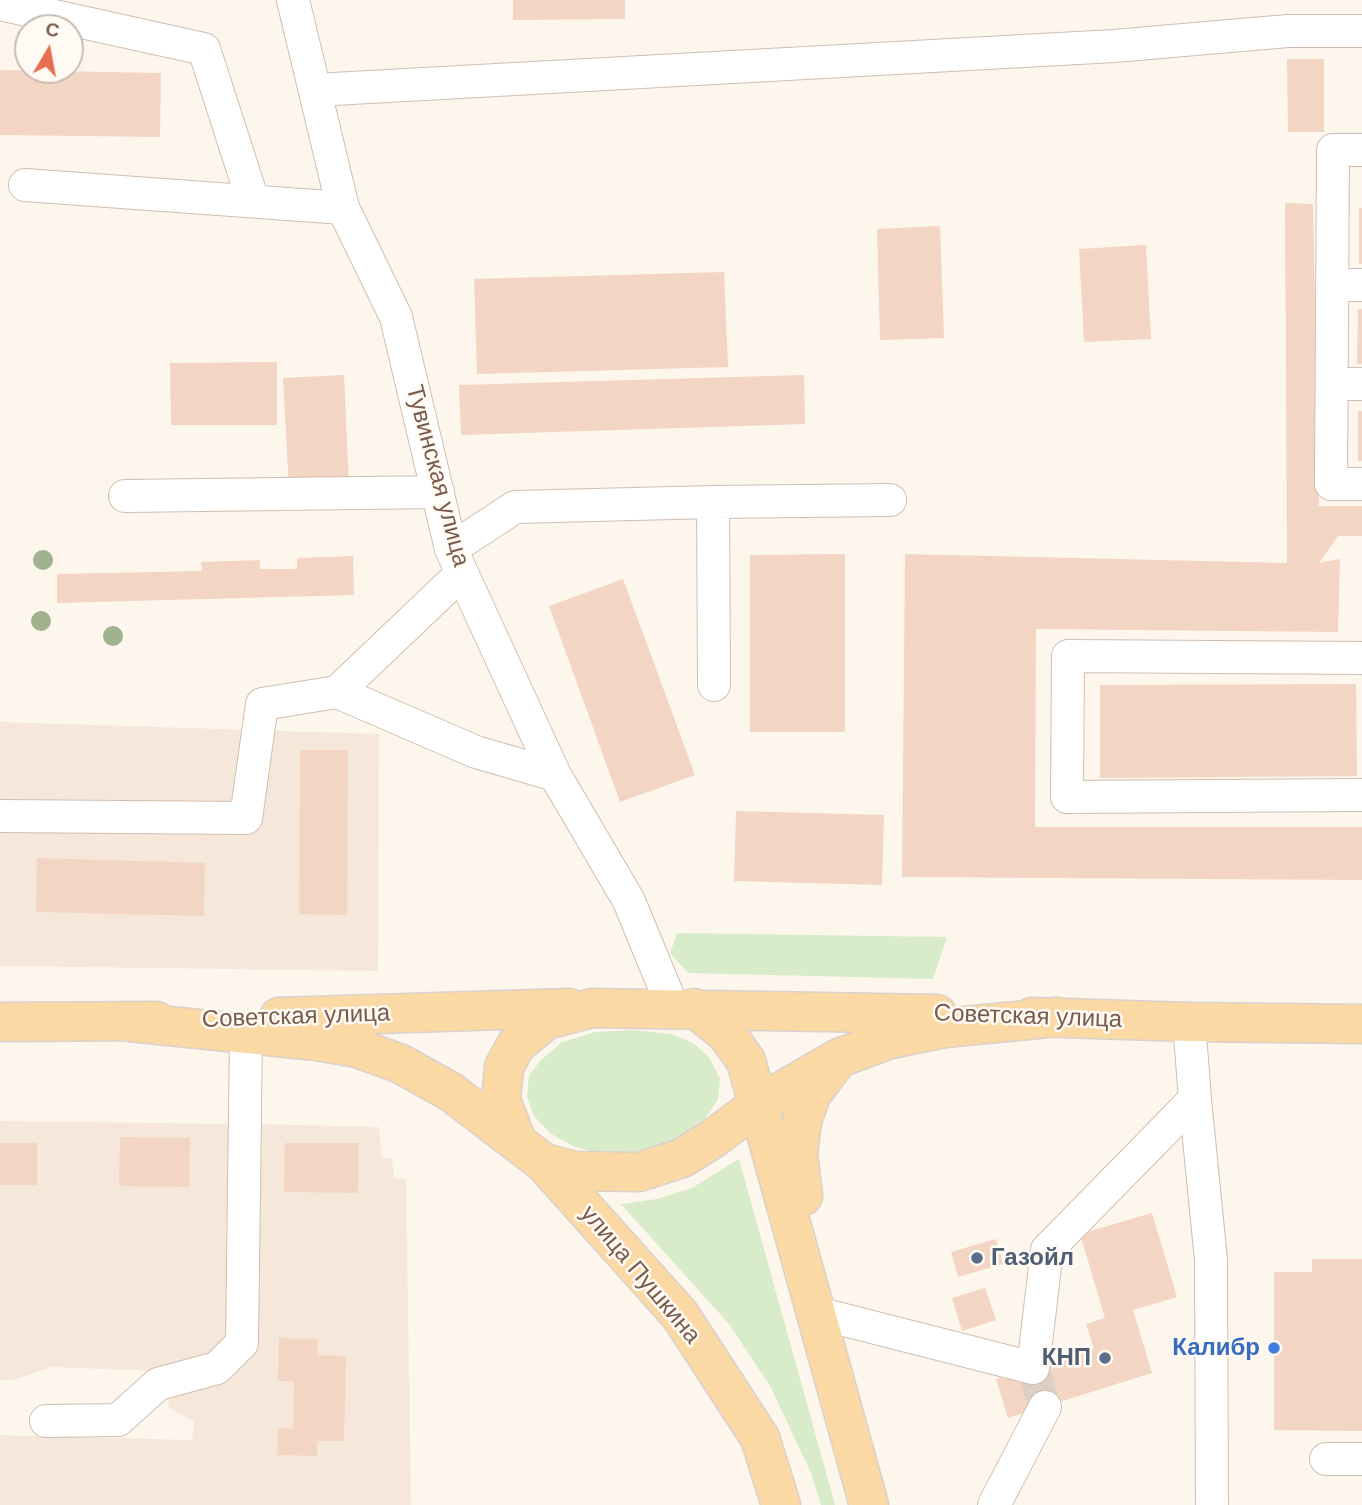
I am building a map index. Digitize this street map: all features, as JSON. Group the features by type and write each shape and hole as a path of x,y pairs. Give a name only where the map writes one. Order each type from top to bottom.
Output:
{"main road":[{"path":"869,1505 817,1313 759,1104 746,1061 726,1033 683,1008 592,1008 545,1020 516,1045 504,1067 501,1100 531,1152 575,1171 639,1172 682,1158 759,1104 839,1058 887,1040 945,1028 1058,1017"},
{"name":"Советская улица","path":"0,1022 130,1022 592,1008"},
{"name":"Советская улица","path":"683,1008 1058,1017 1189,1023 1362,1024"},
{"name":"улица Пушкина","path":"130,1022 317,1041 357,1048 401,1063 451,1092 531,1152 680,1315 761,1438 781,1505"},
{"path":"817,1313 798,1154 802,1121 811,1095 839,1058"}],"street":[{"name":"Тувинская улица","path":"293,0 343,208 397,317 457,561 555,775 629,901 683,1008"},
{"path":"0,4 204,48 253,201"},
{"path":"315,90 1114,46 1288,31 1362,31"},
{"path":"1362,150 1334,150 1348,285 1348,384 1331,484 1362,484"},
{"path":"25,185 343,208"},
{"path":"125,496 438,492"},
{"path":"337,692 457,561 515,507 890,500"},
{"path":"713,502 714,685"},
{"path":"1362,658 1068,656 1068,797 1362,795"},
{"path":"0,816 246,818 262,704 337,692 476,752 555,775"},
{"path":"1189,1023 1211,1260 1212,1505"},
{"path":"46,1421 118,1420 158,1384 217,1368 242,1342 246,1035"},
{"path":"817,1313 1033,1368 1048,1250 1195,1099"},
{"path":"994,1505 1045,1407"},
{"path":"1326,1459 1362,1459"}],"shaded area":[{"path":"0,722 379,734 378,971 0,966"},
{"path":"0,1121 239,1124 235,1326 204,1362 175,1363 155,1371 52,1367 13,1380 0,1380"},
{"path":"257,1124 379,1127 382,1157 392,1159 394,1178 406,1179 411,1505 0,1505 0,1435 192,1440 194,1422 168,1407 170,1392 224,1374"}],"green space":[{"path":"677,933 947,937 933,979 688,973 670,953"},
{"path":"634,1030 671,1034 693,1043 709,1057 720,1079 718,1099 701,1125 667,1146 630,1155 600,1153 575,1147 551,1134 534,1116 527,1097 529,1075 541,1060 562,1042 595,1032"},
{"path":"739,1159 835,1505 821,1505 811,1473 770,1386 729,1324 621,1204 657,1199 692,1188"}],"building":[{"path":"513,0 625,0 625,19 513,20"},
{"path":"1287,59 1324,59 1324,132 1288,132"},
{"path":"0,70 14,70 14,84 84,84 84,72 161,73 160,137 0,135"},
{"path":"1285,203 1313,204 1319,506 1362,506 1362,536 1338,536 1319,563 1340,559 1338,632 1036,629 1035,827 1362,827 1362,880 902,877 905,554 1287,563"},
{"path":"1359,208 1362,208 1362,264 1359,264"},
{"path":"940,226 944,338 880,340 877,229"},
{"path":"1146,245 1151,339 1084,342 1079,249"},
{"path":"724,272 728,367 477,374 474,279"},
{"path":"1358,309 1362,309 1362,364 1357,364"},
{"path":"277,362 277,425 171,425 170,363"},
{"path":"344,375 349,486 289,489 283,378"},
{"path":"804,375 805,424 461,435 459,385"},
{"path":"1358,411 1362,411 1362,461 1358,461"},
{"path":"845,554 845,732 750,732 750,555"},
{"path":"353,556 354,595 57,603 57,574 202,571 201,562 260,560 260,569 297,569 297,558"},
{"path":"623,579 695,775 620,802 549,606"},
{"path":"1356,684 1357,776 1100,778 1100,685"},
{"path":"300,750 348,750 347,915 299,914"},
{"path":"736,811 884,815 882,885 734,881"},
{"path":"37,858 205,863 204,916 36,912"},
{"path":"120,1137 190,1138 189,1187 119,1186"},
{"path":"0,1143 37,1143 37,1185 0,1185"},
{"path":"285,1143 359,1143 358,1193 284,1192"},
{"path":"1152,1213 1177,1297 1133,1310 1152,1373 1008,1418 996,1379 1094,1349 1086,1324 1105,1318 1080,1234"},
{"name":"Газойл","path":"996,1239 1003,1264 958,1277 951,1252"},
{"path":"1312,1259 1362,1259 1362,1431 1274,1430 1274,1272 1312,1272"},
{"path":"985,1288 996,1320 962,1331 952,1298"},
{"path":"279,1338 318,1339 317,1355 346,1356 344,1441 317,1441 317,1456 277,1455 278,1428 293,1429 294,1381 278,1381"}],"tunnel":[{"path":"1033,1368 1045,1407"}],"place":[{"name":"Газойл","path":"977,1258"},
{"name":"Калибр","path":"1274,1348"},
{"name":"КНП","path":"1105,1358"}]}
